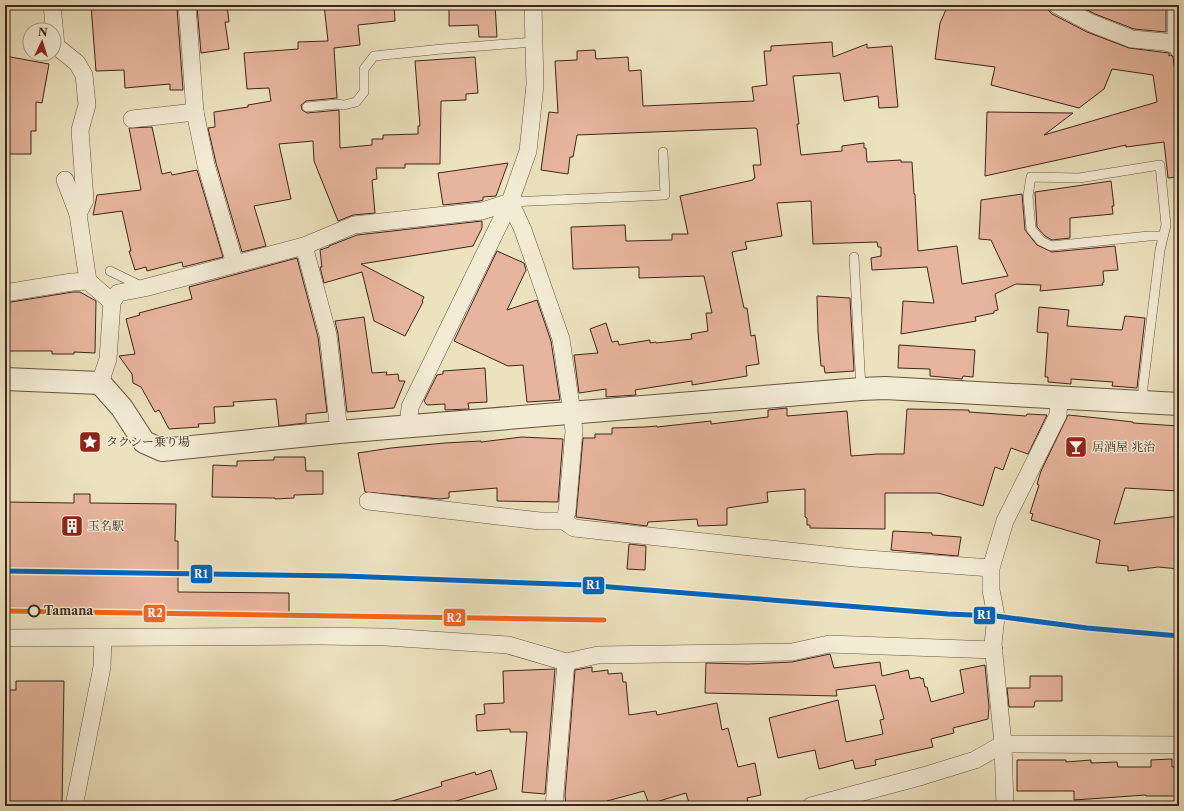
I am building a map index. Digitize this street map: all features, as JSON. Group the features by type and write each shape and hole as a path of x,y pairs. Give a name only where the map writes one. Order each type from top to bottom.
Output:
{"street":[{"path":"52,5 56,46 77,63 84,75 87,104 80,130 85,200 78,214"},
{"path":"187,5 195,112 206,166 235,264"},
{"path":"408,427 410,406 510,202 528,151 536,85 533,5"},
{"path":"1057,5 1091,23 1132,39 1165,42 1177,47 1176,5"},
{"path":"132,119 195,112"},
{"path":"65,180 78,214 88,281 112,302"},
{"path":"100,383 108,359 112,302 118,293 144,288 304,246 354,225 482,211 510,202"},
{"path":"510,202 523,230 561,339 574,431 570,488 567,512 564,520"},
{"path":"304,246 328,335 339,432"},
{"path":"5,293 72,282 88,281"},
{"path":"5,379 100,383 122,408 144,442 162,450 339,432 861,389 885,388 1179,404"},
{"path":"1005,806 1003,744 993,644 996,616 991,590 991,568 1005,521 1058,415 1059,398"},
{"path":"368,501 540,521 564,520 574,528 854,558 991,568"},
{"path":"5,638 386,637 508,645 566,662 598,655 792,652 829,644 994,650"},
{"path":"74,806 102,667 103,638"},
{"path":"554,806 566,662"},
{"path":"811,806 923,776 974,760 1003,744 1179,745"}],"lane":[{"path":"307,107 336,104 344,105 356,102 364,92 364,69 374,56 534,42"},
{"path":"510,202 665,195 663,152"},
{"path":"1143,401 1143,387 1163,236 1166,225 1160,165 1079,178 1031,177 1028,196 1031,229 1041,241 1051,246 1149,236 1163,236"},
{"path":"854,256 861,389"},
{"path":"110,271 144,288"}],"building":[{"path":"91,5 117,5 117,7 135,5 135,8 168,5 168,9 177,8 183,90 170,90 170,84 125,88 124,70 96,71"},
{"path":"227,5 229,22 225,22 229,49 201,53 197,7"},
{"path":"324,5 394,5 395,21 358,25 360,45 334,48 337,98 306,101 301,105 302,110 307,113 339,110 340,148 372,145 372,139 383,139 383,135 418,134 418,126 420,126 415,61 475,57 478,93 466,94 466,100 441,101 440,164 405,164 405,168 376,168 377,179 372,180 375,213 353,215 338,221 314,161 313,141 279,144 291,199 254,206 266,246 242,252 216,163 208,128 215,127 214,112 248,107 248,105 271,101 269,88 247,89 244,53 298,49 298,42 328,41"},
{"path":"449,5 495,5 497,37 479,37 478,25 449,26"},
{"path":"948,5 1047,5 1048,10 1052,14 1087,32 1129,48 1169,53 1169,56 1171,55 1173,57 1179,100 1179,177 1168,178 1164,142 1126,147 1126,145 985,176 987,112 1073,113 1044,135 1157,102 1153,75 1112,69 1104,89 1079,108 991,85 995,67 935,59 940,23"},
{"path":"1078,5 1166,5 1166,32 1134,29 1095,14"},
{"path":"832,42 833,57 867,44 867,48 892,46 898,107 879,108 878,96 844,101 840,73 793,76 801,155 842,151 842,146 864,143 867,162 901,160 901,162 912,162 918,251 957,246 962,284 1008,276 991,240 979,239 981,200 1022,194 1025,230 1037,245 1052,252 1115,246 1118,270 1103,271 1103,285 1040,291 1041,285 1016,284 995,294 998,310 994,311 994,313 975,317 976,321 901,334 903,301 934,303 927,267 872,270 871,258 881,256 881,247 878,247 877,242 813,244 811,201 777,203 782,236 745,242 747,249 732,252 744,308 747,308 751,336 755,335 759,364 746,366 747,376 692,385 692,381 635,390 636,395 606,397 606,389 579,393 574,355 598,353 590,329 606,323 612,342 618,341 619,345 650,340 650,343 656,343 692,339 691,334 708,331 706,313 712,313 704,276 639,278 639,267 573,269 571,227 625,225 626,241 672,240 672,234 688,234 680,196 753,180 755,178 753,165 761,165 757,129 755,128 577,135 573,157 570,157 568,174 541,170 549,112 558,113 555,61 577,60 577,51 595,50 596,59 628,57 629,71 641,70 643,106 754,101 752,87 767,85 764,51 771,51 771,46"},
{"path":"5,56 22,59 22,62 49,64 42,103 36,102 36,131 31,131 31,154 5,154"},
{"path":"152,127 162,174 171,172 172,175 197,170 223,257 183,267 182,262 147,271 146,267 135,270 129,251 131,251 122,211 93,215 97,195 141,190 129,128"},
{"path":"508,163 496,196 483,197 483,200 480,201 443,205 438,173"},
{"path":"1111,181 1114,206 1112,206 1113,214 1070,218 1070,238 1052,240 1045,236 1037,227 1035,192"},
{"path":"482,221 482,228 473,246 361,264 424,297 423,302 405,336 374,321 362,272 324,283 320,267 322,267 320,250 357,235"},
{"path":"497,251 524,263 526,270 507,310 537,300 551,341 560,400 527,402 523,365 508,366 454,341"},
{"path":"297,258 318,337 327,412 306,414 306,423 279,426 276,399 233,402 234,406 214,407 215,423 198,424 199,427 169,429 159,410 155,412 141,387 133,383 132,374 119,356 135,354 126,319 140,315 139,313 192,299 189,287"},
{"path":"80,292 96,301 95,353 74,352 74,354 52,354 52,351 5,351 5,303"},
{"path":"817,296 850,298 854,371 825,373 824,366 821,366"},
{"path":"1039,307 1069,310 1067,326 1122,330 1125,316 1145,318 1137,388 1112,386 1113,382 1071,379 1071,384 1048,382 1048,377 1045,377 1048,333 1037,332"},
{"path":"364,317 372,373 387,372 386,375 398,374 399,381 405,381 394,408 347,412 338,334 335,321"},
{"path":"899,345 975,350 973,377 963,376 962,379 930,376 930,369 898,368"},
{"path":"485,368 487,402 468,403 469,409 445,410 445,404 427,405 424,401 437,375 443,374 443,371"},
{"path":"787,408 787,416 847,411 851,456 904,454 907,409 969,410 969,412 1026,416 1027,414 1047,415 1028,454 1011,448 1003,470 995,467 983,506 938,493 885,493 885,529 810,528 810,525 807,525 807,518 805,517 805,489 767,492 768,502 727,508 727,525 698,526 697,519 648,522 647,526 576,517 583,438 595,438 595,434 612,434 612,428 657,427 711,421 711,424 768,417 768,410"},
{"path":"1068,415 1133,423 1179,426 1179,491 1125,488 1114,524 1179,516 1179,569 1158,567 1128,571 1128,566 1096,563 1100,540 1031,520 1033,514 1030,513 1039,485 1037,484 1041,471"},
{"path":"522,437 563,439 558,502 497,501 497,488 449,492 449,498 440,499 365,492 358,453 391,448 445,443 481,442"},
{"path":"274,457 305,457 306,471 323,471 323,494 294,495 294,498 275,499 212,497 213,465 237,466 237,461 274,460"},
{"path":"74,494 90,494 90,503 176,504 175,541 178,541 178,592 289,593 289,612 5,609 5,502 74,503"},
{"path":"893,531 932,533 932,535 961,537 958,556 891,550"},
{"path":"629,544 646,546 645,570 627,569"},
{"path":"830,654 834,668 880,662 882,676 908,670 910,679 920,677 921,679 923,678 931,702 964,693 960,670 985,665 989,707 988,719 953,728 954,733 931,739 933,747 875,760 876,765 855,769 853,760 819,769 815,750 778,758 769,718 838,700 846,742 883,734 880,720 884,719 875,685 836,690 837,696 705,693 706,663 748,664 792,662"},
{"path":"592,667 592,672 608,670 608,674 622,673 623,682 626,682 629,715 656,711 657,715 717,703 722,730 728,728 738,767 755,763 761,795 747,798 748,802 729,806 690,806 686,793 649,804 644,791 607,801 607,806 566,806 565,795 575,670"},
{"path":"555,669 545,794 522,792 527,732 510,732 510,729 477,731 476,715 485,714 484,704 504,703 503,671"},
{"path":"1030,676 1062,676 1062,701 1035,701 1034,707 1009,707 1007,688 1030,688"},
{"path":"16,681 64,681 62,806 5,806 5,690 16,690"},
{"path":"1172,759 1172,767 1179,767 1179,796 1146,795 1074,800 1074,791 1017,791 1017,760 1066,760 1066,762 1091,760 1091,763 1117,762 1118,767 1151,767 1151,760"},
{"path":"491,770 497,789 439,806 390,806 389,802 442,786 441,782 475,772 476,775"}],"transit line":[{"name":"R1","path":"5,571 343,576 585,585 948,614 996,616 1087,628 1179,636"},
{"name":"R2","path":"5,611 604,620"}],"place":[{"name":"タクシー乗り場","path":"90,442"},
{"name":"居酒屋 兆治","path":"1076,447"},
{"name":"玉名駅","path":"72,526"},
{"name":"Tamana","path":"34,611"}]}
